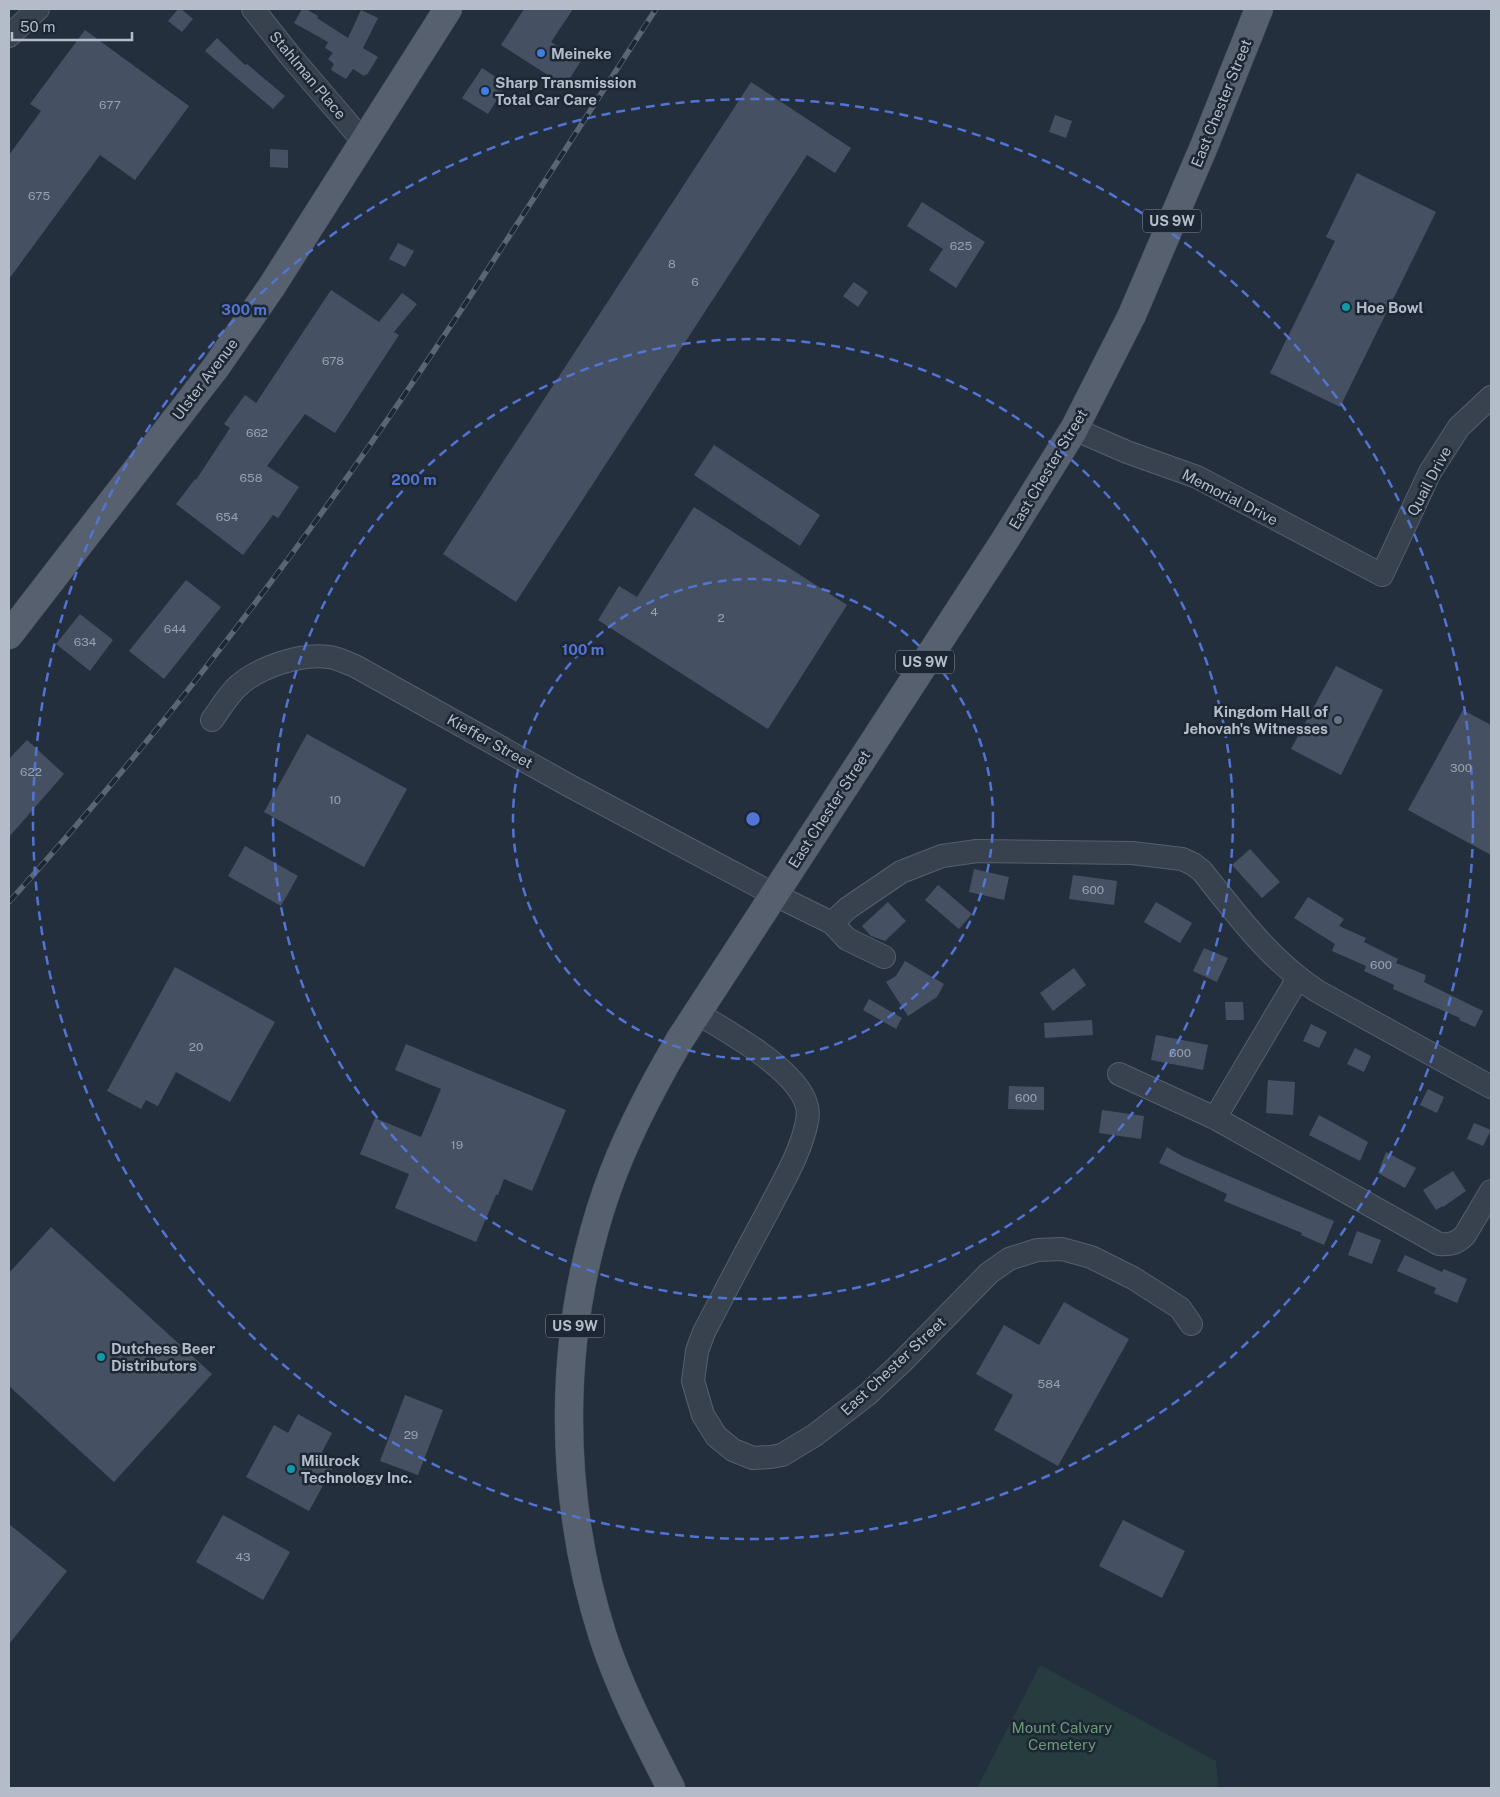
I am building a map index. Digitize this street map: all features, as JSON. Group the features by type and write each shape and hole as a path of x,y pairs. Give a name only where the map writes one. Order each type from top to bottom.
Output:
{"main road":[{"name":"Ulster Avenue","path":"9,635 216,367 272,286 448,9"},
{"name":"East Chester Street","path":"774,894 1005,540 1074,429 1132,315 1259,9"},
{"name":"US 9W","path":"671,1788 618,1676 593,1604 579,1540 572,1492 568,1413 575,1324 579,1296 599,1215 632,1128 662,1071 697,1012 774,894"}],"street":[{"path":"9,36 38,9"},
{"name":"Stahlman Place","path":"253,9 363,141"},
{"name":"Quail Drive","path":"1382,575 1430,472 1460,427 1491,397"},
{"name":"Memorial Drive","path":"1074,429 1127,452 1197,477 1382,575"},
{"name":"Kieffer Street","path":"212,720 237,687 254,674 289,660 331,657 355,666 570,786 832,923 847,939 884,956"},
{"path":"832,923 848,908 901,872 942,856 977,851 1132,853 1182,859 1202,871 1252,934 1298,978 1317,991 1491,1087"},
{"path":"1215,1118 1298,978"},
{"name":"East Chester Street","path":"697,1012 754,1048 792,1079 807,1106 808,1119 802,1141 779,1190 704,1332 697,1351 694,1381 703,1415 716,1436 733,1450 753,1458 772,1457 782,1455 816,1435 868,1394 989,1273 1009,1259 1037,1250 1062,1249 1091,1257 1133,1278 1180,1308 1191,1324"},
{"path":"1119,1074 1215,1118 1439,1244 1450,1245 1465,1235 1491,1191"}],"green space":[{"name":"Mount Calvary Cemetery","path":"1040,1665 1216,1761 1218,1788 977,1788"}],"building":[{"path":"178,9 181,9 193,19 182,32 168,21"},
{"path":"302,9 306,9 318,16 317,18 348,38 361,10 378,18 363,48 378,57 367,75 364,76 353,69 346,79 331,70 334,64 328,59 333,53 325,48 328,42 294,23"},
{"name":"Meineke","path":"524,9 573,9 551,42 581,61 565,86 501,45"},
{"path":"85,30 189,106 135,180 100,155 9,279 9,155 41,111 30,104"},
{"path":"217,38 245,65 247,64 285,96 273,109 205,51"},
{"name":"Sharp Transmission Total Car Care","path":"482,68 507,84 488,114 462,98"},
{"path":"751,82 851,148 835,173 807,155 516,602 443,554"},
{"path":"1055,115 1072,121 1066,138 1049,132"},
{"path":"270,149 288,150 288,168 270,167"},
{"name":"Hoe Bowl","path":"1357,173 1436,212 1340,407 1270,373 1335,241 1326,237"},
{"path":"922,202 985,242 956,288 929,270 943,249 907,226"},
{"path":"398,243 414,251 405,267 389,259"},
{"path":"854,282 868,292 858,307 843,296"},
{"path":"331,290 379,322 402,293 417,304 394,332 399,335 335,433 305,414 267,466 299,487 278,518 273,515 243,555 176,504 196,480 230,428 224,424 245,395 256,403"},
{"path":"714,445 820,515 800,546 694,475"},
{"path":"694,507 847,605 768,729 598,620 619,586 637,597"},
{"path":"186,580 221,607 164,679 129,651"},
{"path":"80,614 113,640 90,671 56,644"},
{"name":"Kingdom Hall of Jehovah's Witnesses","path":"1336,666 1383,690 1341,775 1291,749"},
{"path":"1463,710 1491,725 1491,855 1408,810"},
{"path":"307,734 407,789 364,867 264,812"},
{"path":"27,740 64,774 9,837 9,759"},
{"path":"245,846 298,876 281,906 228,876"},
{"path":"1250,849 1280,882 1262,898 1232,865"},
{"path":"974,869 1009,877 1004,900 969,892"},
{"path":"1073,875 1117,881 1114,905 1069,899"},
{"path":"938,885 972,914 959,929 925,900"},
{"path":"1308,897 1344,919 1339,926 1366,938 1364,942 1398,959 1396,963 1426,975 1424,982 1483,1011 1475,1027 1459,1020 1460,1018 1393,989 1394,985 1364,971 1366,966 1332,951 1335,944 1294,918"},
{"path":"888,902 906,921 885,941 871,936 862,926"},
{"path":"1156,902 1192,923 1180,943 1144,922"},
{"path":"1204,948 1228,958 1217,982 1193,971"},
{"path":"905,961 944,984 937,997 908,1016 886,982 896,976"},
{"path":"175,967 275,1022 230,1102 176,1072 158,1106 146,1100 141,1109 107,1091"},
{"path":"1074,968 1086,985 1053,1011 1040,993"},
{"path":"869,999 902,1018 896,1029 863,1010"},
{"path":"1225,1002 1243,1002 1244,1020 1226,1020"},
{"path":"1092,1020 1093,1035 1045,1038 1044,1023"},
{"path":"1311,1024 1327,1032 1319,1048 1303,1041"},
{"path":"1156,1035 1208,1045 1203,1070 1151,1060"},
{"path":"406,1044 566,1110 532,1191 504,1179 476,1242 395,1208 409,1174 360,1154 375,1118 421,1137 441,1089 395,1070"},
{"path":"1355,1048 1371,1056 1364,1072 1347,1064"},
{"path":"1268,1080 1295,1082 1293,1115 1266,1113"},
{"path":"1009,1086 1044,1087 1044,1110 1008,1109"},
{"path":"1428,1089 1444,1097 1437,1113 1420,1105"},
{"path":"1102,1110 1144,1116 1141,1139 1099,1133"},
{"path":"1319,1115 1368,1142 1360,1161 1309,1135"},
{"path":"1474,1123 1491,1130 1483,1146 1467,1139"},
{"path":"1167,1147 1182,1156 1334,1221 1324,1245 1301,1235 1302,1233 1224,1201 1227,1194 1159,1163"},
{"path":"1386,1152 1416,1168 1405,1188 1378,1173"},
{"path":"1453,1171 1466,1191 1436,1210 1423,1190"},
{"name":"Dutchess Beer Distributors","path":"51,1227 212,1374 114,1482 9,1386 9,1273"},
{"path":"1357,1231 1381,1240 1372,1264 1348,1255"},
{"path":"1405,1255 1442,1272 1444,1269 1467,1279 1457,1303 1434,1293 1436,1288 1397,1271"},
{"path":"1064,1302 1129,1339 1058,1466 994,1430 1013,1395 976,1374 1004,1325 1039,1345"},
{"path":"405,1395 443,1410 418,1475 380,1461"},
{"name":"Millrock Technology Inc.","path":"298,1414 332,1433 322,1452 337,1460 309,1511 246,1477 274,1425 288,1433"},
{"path":"223,1515 290,1552 263,1600 196,1562"},
{"path":"1123,1520 1185,1551 1162,1598 1099,1566"},
{"path":"9,1524 67,1571 9,1644"}],"railway":[{"path":"9,902 130,762 282,568 406,393 656,9"}],"place":[{"name":"Meineke","path":"541,53"},
{"name":"Sharp Transmission Total Car Care","path":"485,91"},
{"name":"Hoe Bowl","path":"1346,307"},
{"name":"Kingdom Hall of Jehovah's Witnesses","path":"1338,720"},
{"name":"Dutchess Beer Distributors","path":"101,1357"},
{"name":"Millrock Technology Inc.","path":"291,1469"}]}
